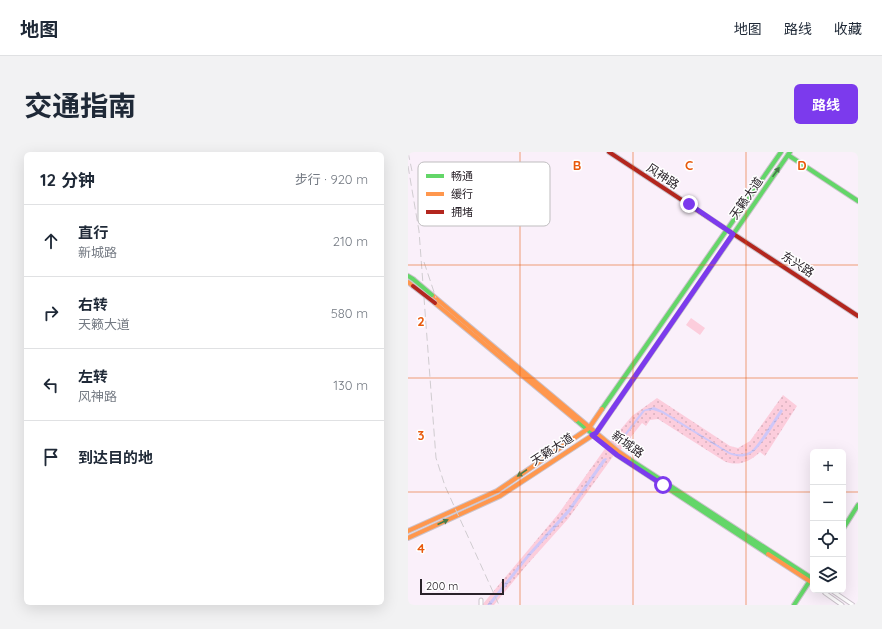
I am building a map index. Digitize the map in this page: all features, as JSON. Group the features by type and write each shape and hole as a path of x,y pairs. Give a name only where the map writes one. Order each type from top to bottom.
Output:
{"main road":[{"name":"风神路","path":"609,152 727,229"},
{"name":"天籁大道","path":"408,531 496,491 588,429 781,152"},
{"path":"781,152 789,153 858,201"},
{"name":"天籁大道","path":"408,538 500,496 594,434 789,153"},
{"name":"东兴路","path":"727,229 858,316"},
{"name":"新城路","path":"408,276 588,429"},
{"name":"新城路","path":"408,282 594,434 810,578"},
{"path":"846,524 858,506"},
{"path":"846,528 858,510"},
{"path":"795,605 810,582"}],"street":[{"path":"825,593 842,605"},
{"path":"835,593 853,605"},
{"path":"481,600 482,605"}],"shaded area":[{"path":"691,318 705,328 700,335 686,325"},
{"path":"783,395 797,406 765,456 760,452 748,461 734,464 724,461 658,419 650,420 646,426 642,423 619,452 617,451 568,519 494,605 482,605 559,513 609,443 632,416 657,398 730,446 738,448 750,441"}],"water":[{"path":"654,407 734,454 743,454 751,451 762,438 781,409 783,411 760,445 753,452 744,456 729,454 662,413 653,410 645,411 621,442 619,441 643,410"},
{"path":"603,459 607,459 570,512 529,557 491,605 487,605 527,555 569,508"}],"railway":[{"path":"408,152 412,171"},
{"path":"408,166 418,225"},
{"path":"418,226 436,458 445,486 499,605"},
{"path":"424,262 436,298"}],"traffic: fast":[{"path":"602,409 781,152"},
{"path":"614,407 790,152"},
{"path":"788,155 858,201"},
{"path":"408,276 413,279"},
{"path":"413,279 432,295"},
{"path":"576,420 617,455 768,554"},
{"path":"629,459 810,577"},
{"path":"846,524 858,505"},
{"path":"794,605 810,581"}],"traffic: slow":[{"path":"408,282 413,286"},
{"path":"432,295 629,459"},
{"path":"435,303 576,420"},
{"path":"408,538 500,496 596,433 614,407"},
{"path":"408,531 497,491 589,428 602,409"},
{"path":"768,554 810,581"}],"traffic: jam":[{"path":"609,152 858,316"},
{"path":"413,286 435,303"}],"route":[{"path":"663,485 617,455 592,435 596,433 733,234 689,204"}]}
